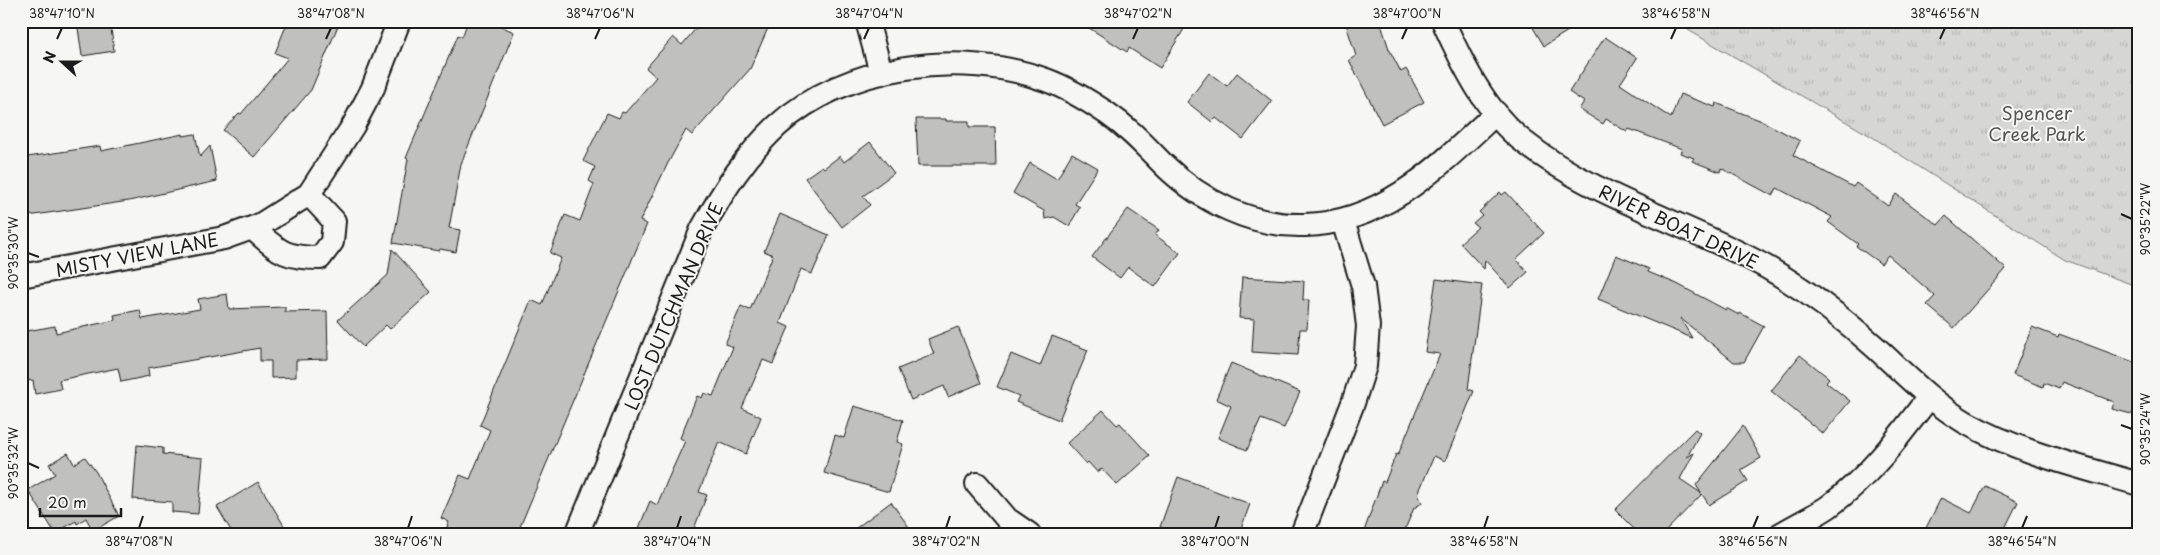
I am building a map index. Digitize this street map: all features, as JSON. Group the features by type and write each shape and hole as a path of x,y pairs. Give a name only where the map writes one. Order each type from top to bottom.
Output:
{"street":[{"name":"MISTY VIEW LANE","path":"21,276 224,238 252,228 309,194 353,126 372,88 399,21"},
{"path":"866,21 881,72"},
{"name":"RIVER BOAT DRIVE","path":"1443,21 1458,54 1496,113 1522,141 1564,171 1717,240 1778,274 1829,309 1874,346 1929,397 1965,422 2025,448 2139,484"},
{"name":"LOST DUTCHMAN DRIVE","path":"577,534 702,229 725,186 751,153 778,125 813,101 881,72 925,66 972,65 1046,80 1077,94 1110,115 1139,138 1185,184 1210,201 1237,214 1271,222 1304,225 1343,221 1377,208 1406,193 1496,113"},
{"path":"252,228 283,254 296,258 320,258 332,242 334,222 309,194"},
{"path":"1302,534 1353,404 1365,366 1368,326 1364,294 1355,256 1343,221"},
{"path":"1781,534 1826,508 1861,480 1891,448 1929,397"},
{"path":"977,484 1007,519 1029,534"}],"green space":[{"name":"Spencer Creek Park","path":"1681,21 2139,21 2139,287 2065,260 1874,138 1688,30"}],"building":[{"path":"77,21 110,21 114,51 82,56"},
{"path":"288,21 340,21 311,90 254,157 223,130 239,113 241,114 288,58 275,53"},
{"path":"468,21 489,21 514,32 461,164 449,228 460,230 456,252 393,243 408,159 406,158 458,35 462,37"},
{"path":"702,21 753,21 768,28 750,69 692,135 686,130 668,163 640,221 647,224 517,534 444,534 449,522 441,518 460,475 470,479 490,430 480,425 531,300 542,305 561,258 550,253 565,215 580,221 594,184 589,181 595,167 583,161 607,113 619,118 622,112 625,113 656,77 646,68 673,37 682,45"},
{"path":"1078,21 1189,21 1160,68 1129,48 1127,52"},
{"path":"1345,21 1380,21 1389,49 1401,72 1406,69 1424,102 1382,124 1349,60 1356,56"},
{"path":"1529,21 1584,21 1544,46"},
{"path":"1605,37 1637,58 1620,84 1671,118 1680,94 1715,107 1716,103 1762,121 1800,141 1793,155 1853,187 1856,183 1888,206 1896,194 1938,225 1946,216 2006,269 1954,328 1927,305 1935,296 1888,255 1881,264 1856,246 1858,244 1828,222 1832,217 1777,188 1773,196 1721,168 1720,172 1692,161 1694,158 1680,153 1682,149 1629,129 1627,132 1606,119 1603,124 1579,109 1584,102 1569,92"},
{"path":"1209,73 1227,86 1237,73 1272,101 1243,139 1216,118 1212,122 1187,102"},
{"path":"916,119 969,121 969,127 995,127 996,166 918,166"},
{"path":"183,134 183,136 195,134 200,157 210,146 217,181 129,201 21,217 21,158 100,146 101,151"},
{"path":"870,142 894,173 863,196 870,205 842,227 805,178 822,166 824,168 840,156 844,162"},
{"path":"1072,153 1098,168 1075,204 1080,207 1069,226 1054,217 1045,219 1044,211 1013,193 1030,163 1057,179"},
{"path":"1500,192 1502,195 1506,192 1544,233 1516,259 1528,272 1510,288 1485,260 1484,269 1460,243 1478,227 1473,223 1482,215 1479,212"},
{"path":"1128,209 1159,230 1155,235 1180,253 1155,287 1128,267 1120,278 1092,257"},
{"path":"780,214 829,235 812,274 801,269 780,323 789,327 773,364 763,360 742,408 761,417 746,454 719,442 699,492 707,495 692,534 652,534 639,528 650,501 657,505 685,441 680,438 697,396 702,398 704,393 713,396 733,347 725,344 741,306 750,310 773,255 764,251"},
{"path":"392,249 431,292 390,329 386,325 363,347 338,320 388,275"},
{"path":"1616,255 1649,269 1648,272 1677,284 1726,310 1726,308 1739,315 1740,313 1764,326 1744,362 1734,362 1680,318 1692,338 1598,299"},
{"path":"1242,277 1304,281 1303,300 1309,300 1307,329 1300,329 1298,355 1252,352 1254,319 1239,318"},
{"path":"1436,279 1482,285 1468,389 1474,391 1445,461 1434,456 1418,494 1422,503 1414,508 1403,534 1363,534 1382,481 1385,482 1396,454 1398,455 1440,354 1425,352"},
{"path":"227,294 229,309 285,307 285,312 327,311 328,359 296,360 296,377 271,378 271,361 260,361 260,348 148,368 149,376 121,382 118,368 59,380 61,389 35,394 33,380 21,382 21,332 55,326 56,333 115,320 114,315 140,310 142,319 200,309 198,299"},
{"path":"958,327 981,383 948,397 944,386 911,400 898,369 934,354 928,339"},
{"path":"2032,327 2058,337 2059,334 2139,364 2139,416 2112,409 2114,402 2062,382 2059,389 2044,383 2043,387 2013,375"},
{"path":"1052,336 1088,350 1059,420 1016,402 1019,396 997,387 1011,354 1040,366"},
{"path":"1800,355 1829,378 1826,382 1850,401 1823,434 1771,391"},
{"path":"1231,363 1300,392 1284,428 1261,419 1247,450 1218,438 1231,406 1216,399"},
{"path":"854,406 903,420 897,442 903,444 889,492 824,473 835,435 844,438"},
{"path":"1103,410 1117,425 1120,423 1150,456 1117,485 1102,469 1097,472 1088,462 1086,464 1067,443"},
{"path":"1743,426 1761,458 1741,470 1748,481 1709,505 1702,494 1663,534 1639,534 1615,510 1695,429 1700,433 1687,457 1694,453 1680,479 1701,493 1696,485"},
{"path":"137,445 163,448 163,454 203,458 198,514 172,512 172,502 133,499"},
{"path":"68,453 74,464 85,457 96,472 119,516 93,531 86,518 77,524 76,521 55,533 28,490 55,474 49,464"},
{"path":"1178,477 1250,504 1239,534 1179,534 1160,527"},
{"path":"258,482 289,534 233,534 217,507"},
{"path":"1985,486 2018,502 2004,530 2012,534 1923,534 1941,498 1971,513"},
{"path":"891,502 914,534 848,534"}]}
